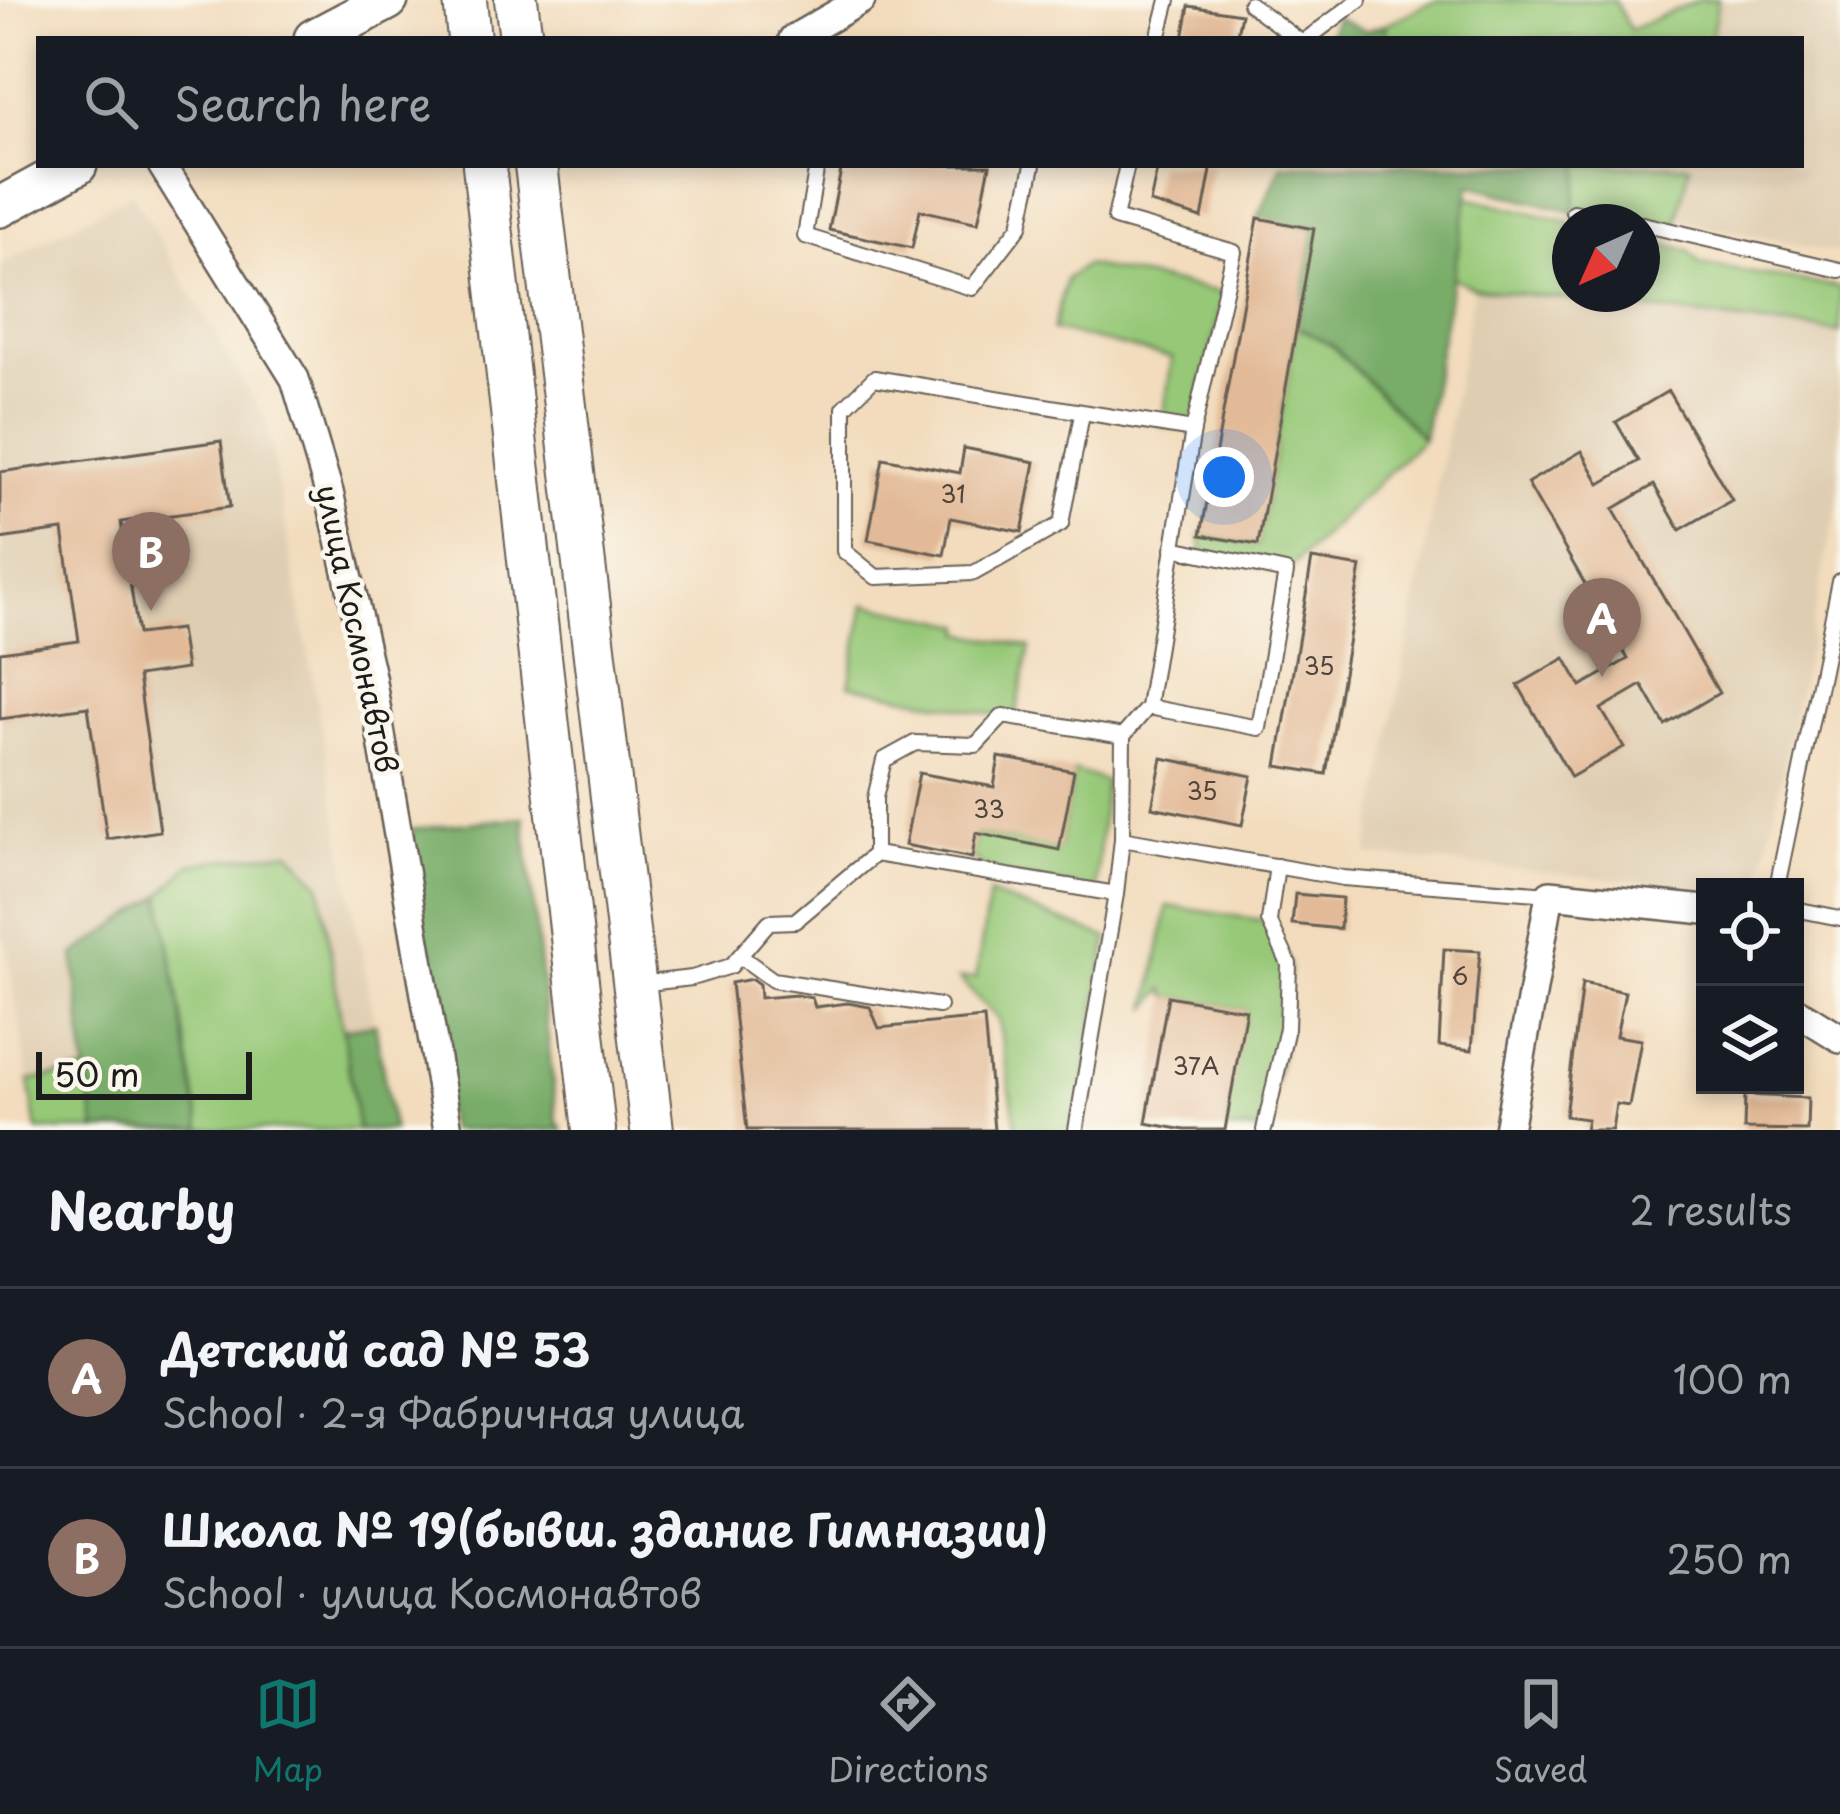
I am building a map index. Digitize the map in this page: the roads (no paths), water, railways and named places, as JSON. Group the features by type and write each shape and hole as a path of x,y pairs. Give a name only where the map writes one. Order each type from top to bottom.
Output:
{"main road":[{"path":"320,36 388,0"},
{"path":"465,0 469,36"},
{"path":"516,0 521,36"},
{"path":"0,207 72,168"},
{"path":"484,168 594,1130"},
{"path":"536,168 652,1130"}],"street":[{"path":"798,36 861,0"},
{"name":"улица Космонавтов","path":"164,168 296,380 316,447 363,635 448,1130"},
{"path":"1508,1130 1550,894 1696,909"},
{"path":"1804,1016 1840,1038"}],"lane":[{"path":"1159,36 1168,0"},
{"path":"1310,36 1359,0"},
{"path":"1250,4 1293,36"},
{"path":"816,168 805,236 972,288 1020,226 1032,168"},
{"path":"1076,1130 1116,894 1123,736 1148,707 1192,430 1234,252 1115,218 1126,168"},
{"path":"1660,228 1840,270"},
{"path":"1082,413 1061,524 974,574 876,577 844,551 844,408 874,378 1192,430"},
{"path":"1148,707 1259,728 1286,572 1173,548"},
{"path":"1779,878 1840,582"},
{"path":"875,854 875,798 884,760 916,743 976,745 1003,716 1123,736"},
{"path":"1122,839 1343,878 1550,894"},
{"path":"634,985 692,978 731,966 769,922 795,921 875,854 1116,894"},
{"path":"1264,1130 1287,1028 1288,964 1269,921 1277,866"},
{"path":"1804,911 1840,918"},
{"path":"740,956 772,980 939,1006"}],"place":[{"name":"Школа № 19(бывш. здание Гимназии)","path":"151,611"},
{"name":"Детский сад № 53","path":"1602,677"}]}
